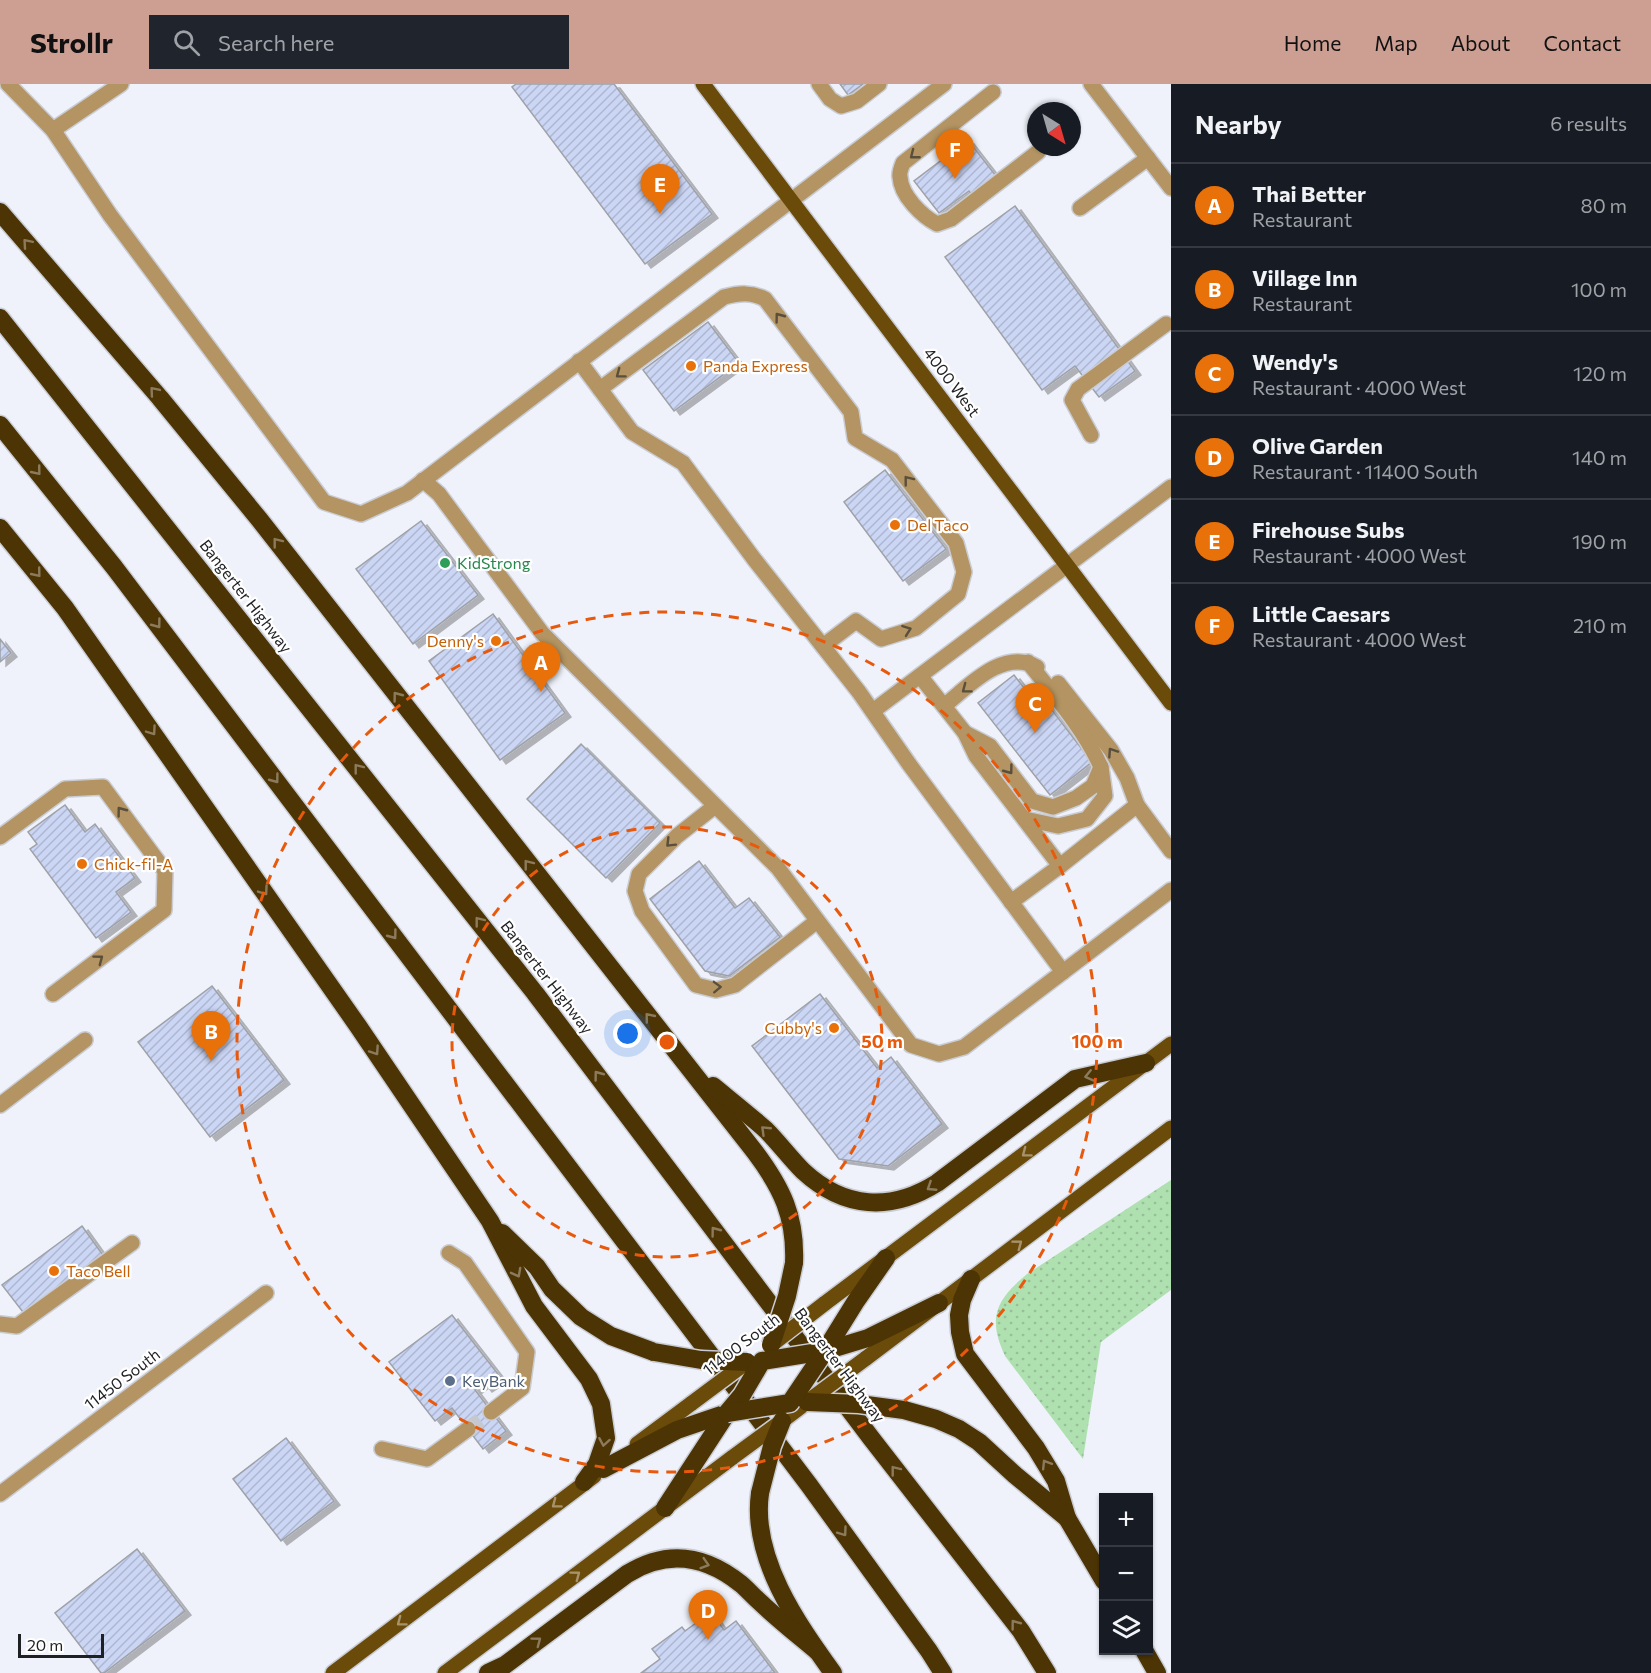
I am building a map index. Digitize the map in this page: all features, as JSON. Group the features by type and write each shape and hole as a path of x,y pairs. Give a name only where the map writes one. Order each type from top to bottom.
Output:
{"highway":[{"path":"0,212 153,389 260,519 542,882 686,1062 772,1174 784,1197 794,1236 794,1263 788,1296 771,1345 754,1362 742,1395 727,1413 710,1426 652,1442 603,1469"},
{"name":"Bangerter Highway","path":"0,318 535,993 871,1438 1021,1631 1047,1673"},
{"path":"0,425 114,567 766,1428 943,1673"},
{"path":"0,528 65,608 351,1016 490,1221 534,1306 589,1378 602,1404 606,1438 597,1464 585,1482"},
{"path":"686,1062 766,1131 816,1182 849,1198 880,1203 899,1201 919,1194 937,1183 1075,1079 1146,1062"},
{"path":"490,1221 537,1267 552,1289 581,1317 611,1336 654,1352 701,1360 754,1362 825,1351 854,1343 892,1328 939,1303"},
{"path":"833,1673 780,1589 766,1558 760,1535 760,1493 772,1446 782,1421 798,1403 825,1351 886,1258"},
{"path":"971,1279 962,1300 959,1315 965,1354 1036,1448 1051,1472 1067,1518 1099,1572"},
{"path":"727,1413 798,1403 859,1404 904,1410 936,1419 959,1429 979,1442 1067,1518"},
{"path":"665,1508 710,1426"},
{"path":"488,1673 505,1665 620,1578 645,1563 663,1558 702,1562 729,1574 817,1651"},
{"path":"1147,1655 1157,1673"}],"main road":[{"name":"4000 West","path":"703,84 1171,703"},
{"name":"11400 South","path":"771,1345 1171,1044"},
{"path":"798,1403 865,1359 1171,1128"},
{"name":"11400 South","path":"333,1673 585,1482 692,1403 754,1362"},
{"path":"445,1673 782,1421"}],"lane":[{"path":"8,84 53,130 110,215 324,502 361,514 407,493 944,84"},
{"path":"53,130 121,84"},
{"path":"819,84 830,99 842,106 856,101 879,84"},
{"path":"1091,84 1171,188"},
{"path":"993,92 903,163 899,175 902,189 927,218 938,224 951,219 1033,156"},
{"path":"1080,208 1148,158"},
{"path":"600,389 724,297 754,294 765,299 851,412 855,438 892,460 956,543 964,572 958,594 916,628 881,639 856,621 823,646"},
{"path":"1092,435 1072,400 1078,389 1166,324"},
{"path":"579,361 632,432 683,463 754,559 873,711 909,765 1063,972"},
{"path":"423,480 440,494 542,633 778,868 911,1045 939,1054 964,1047 1171,890"},
{"path":"873,711 1171,487"},
{"path":"944,706 991,670 1010,661 1028,662 1052,676 1111,750 1127,778 1137,805 1171,851"},
{"path":"1025,819 1058,826 1087,819 1105,796 1101,767 1094,751 1057,698 1028,662"},
{"path":"920,676 965,733 976,756 1060,866"},
{"path":"965,733 990,746 1032,801 1053,807 1076,798 1093,786 1101,767"},
{"path":"0,837 65,789 103,787 165,871 164,910 53,994"},
{"path":"1011,902 1137,805"},
{"path":"715,806 677,836 639,874 635,891 642,911 696,985 716,990 735,985 817,921"},
{"path":"0,1105 85,1040"},
{"path":"0,1324 17,1326 132,1244"},
{"path":"449,1253 465,1263 527,1352 522,1389 491,1412"},
{"name":"11450 South","path":"0,1494 266,1293"},
{"path":"382,1449 427,1459 468,1429"}],"green space":[{"path":"1171,1180 1171,1290 1101,1342 1083,1459 1005,1356 996,1330 998,1310 1008,1292 1027,1274"}],"building":[{"path":"516,84 614,84 712,214 645,264 512,87"},
{"path":"840,84 863,84 848,95"},
{"path":"968,140 996,176 972,195 969,191 939,213 914,181"},
{"path":"1015,206 1135,371 1099,397 1075,366 1042,390 945,257"},
{"name":"Panda Express","path":"708,322 739,363 674,411 643,370"},
{"name":"Del Taco","path":"885,470 946,549 903,581 844,502"},
{"path":"421,521 478,595 413,644 356,569"},
{"path":"493,614 565,713 500,760 429,661"},
{"path":"0,639 11,653 0,662"},
{"path":"1014,675 1031,697 1038,692 1092,762 1050,795 978,703"},
{"path":"581,744 660,823 606,878 527,799"},
{"name":"Chick-fil-A","path":"65,805 85,832 95,824 135,878 116,892 131,912 96,938 30,849 37,844 28,832"},
{"path":"699,861 735,908 749,898 780,937 729,976 705,971 650,899"},
{"path":"212,986 284,1080 210,1137 138,1042"},
{"path":"820,994 877,1068 891,1057 942,1124 888,1166 839,1159 752,1046"},
{"name":"Taco Bell","path":"82,1226 105,1258 26,1316 2,1285"},
{"name":"KeyBank","path":"452,1315 501,1378 486,1388 483,1384 475,1390 506,1431 483,1449 452,1408 435,1421 389,1362"},
{"path":"286,1438 334,1501 281,1541 233,1479"},
{"path":"137,1549 185,1611 101,1673 55,1613"},
{"path":"711,1612 724,1630 736,1621 775,1673 641,1673 660,1659 652,1649 682,1627 685,1631"}],"tunnel":[{"path":"468,1429 491,1412"}],"place":[{"name":"Little Caesars","path":"955,179"},
{"name":"Firehouse Subs","path":"660,214"},
{"name":"Panda Express","path":"691,366"},
{"name":"Del Taco","path":"895,525"},
{"name":"KidStrong","path":"445,563"},
{"name":"Denny's","path":"496,641"},
{"name":"Thai Better","path":"541,692"},
{"name":"Wendy's","path":"1035,733"},
{"name":"Chick-fil-A","path":"82,864"},
{"name":"Cubby's","path":"834,1028"},
{"name":"Village Inn","path":"211,1061"},
{"name":"Taco Bell","path":"54,1271"},
{"name":"KeyBank","path":"450,1381"},
{"name":"Olive Garden","path":"708,1640"}]}
